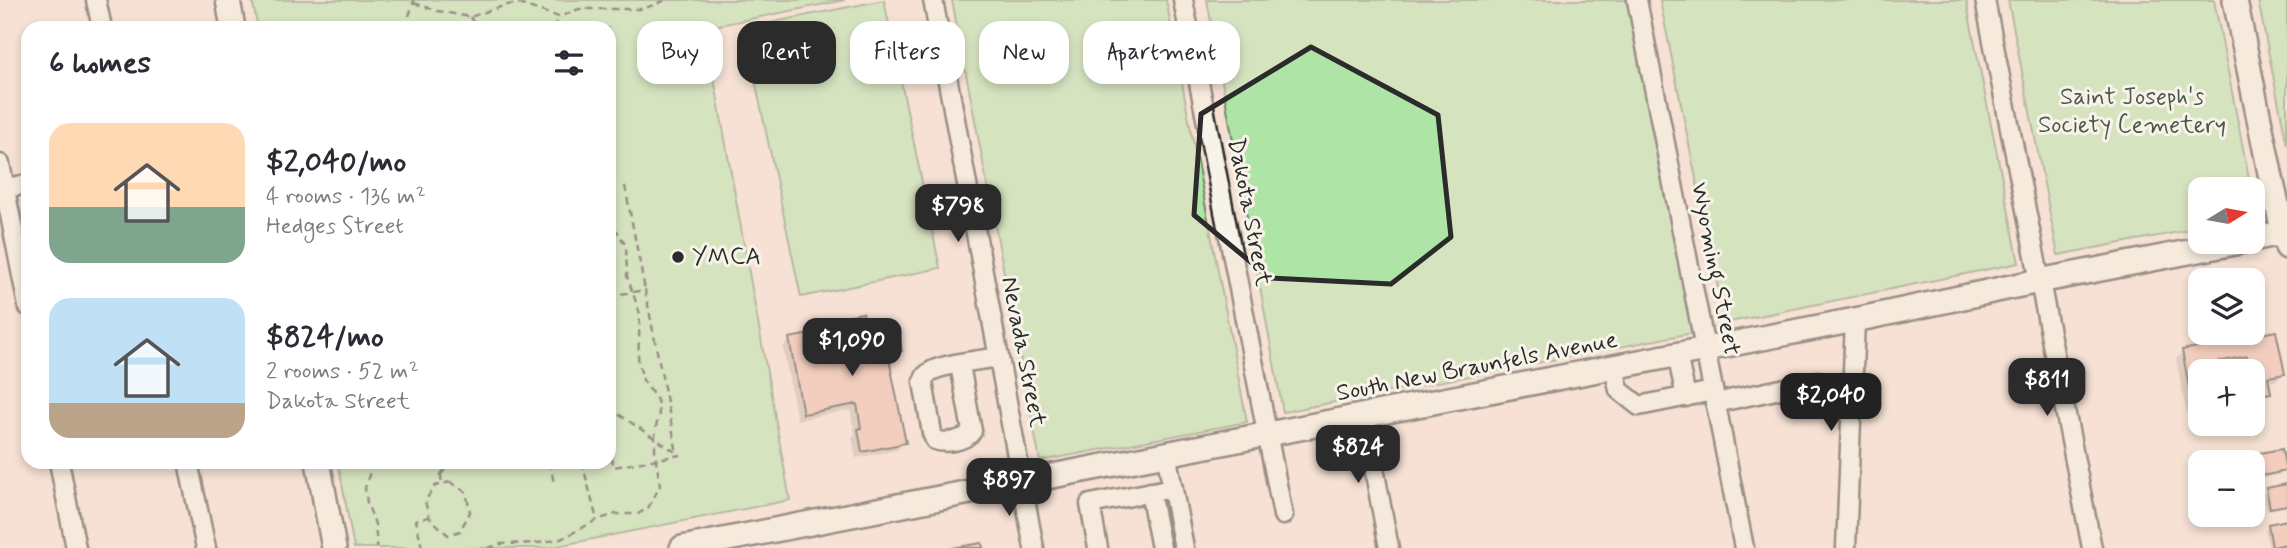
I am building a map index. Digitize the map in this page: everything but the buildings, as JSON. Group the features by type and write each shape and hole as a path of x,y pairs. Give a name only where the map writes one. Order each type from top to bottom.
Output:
{"main road":[{"path":"228,0 232,21"},
{"path":"2235,0 2286,237 2265,238"},
{"name":"South New Braunfels Avenue","path":"682,548 706,546 1022,481 1856,320 2188,252"},
{"path":"319,469 334,548"}],"street":[{"path":"96,0 100,21"},
{"name":"Nevada Street","path":"933,0 1034,548"},
{"name":"Dakota Street","path":"1183,0 1283,515"},
{"name":"Wyoming Street","path":"1637,0 1744,548"},
{"path":"1985,0 2092,548"},
{"path":"0,164 2,189 21,274"},
{"path":"2,189 21,185"},
{"path":"1848,548 1846,530 1856,320"},
{"path":"1676,355 1686,397"},
{"path":"960,365 999,357"},
{"path":"1614,367 1619,390 1639,406 1686,397 1714,397 1818,381"},
{"path":"1364,415 1389,548"},
{"path":"1166,453 1184,548"},
{"path":"60,469 76,548"},
{"path":"189,469 206,548"},
{"path":"1098,548 1090,504 1173,488"},
{"path":"1150,492 1161,548"}],"path":[{"path":"409,21 414,1 438,11 470,17 506,5 519,4 559,17 579,9 643,9 666,0"},
{"path":"470,17 473,21"},
{"path":"557,21 559,17"},
{"path":"616,467 680,455 677,453 625,186"},
{"path":"488,548 501,544 561,539 597,520 616,514 638,514 648,508 660,486 655,438 659,414 657,400 643,380 638,361 640,314 627,276 626,246 616,231"},
{"path":"616,295 645,290"},
{"path":"616,413 677,453"},
{"path":"371,469 365,488 375,524 377,548"},
{"path":"440,469 442,484"},
{"path":"440,474 445,469"},
{"path":"551,469 554,484"},
{"path":"584,469 597,520"},
{"path":"450,482 466,492 470,512 460,531 447,534 429,517 425,501 435,486 450,482"},
{"path":"422,548 416,520 429,517"}],"highlighted area":[{"path":"1311,47 1438,115 1451,237 1391,284 1270,278 1194,215 1201,114"}],"green space":[{"name":"YMCA","path":"252,0 845,0 723,24 723,21 637,21 637,84 715,84 790,500 547,548 354,548 339,469 616,469 616,21 256,21"},
{"path":"884,0 888,21 850,21 850,84 902,84 940,268 801,297 756,84 836,84 836,21 779,21"},
{"path":"952,0 1166,0 1170,21 1083,21 1083,84 1182,84 1247,422 1040,461 965,68 965,21 956,21"},
{"path":"1207,0 1627,0 1692,333 1283,412 1222,84 1240,84 1240,21 1211,21"},
{"path":"1660,0 1966,0 2019,263 1725,323"},
{"name":"Saint Joseph's Society Cemetery","path":"2008,0 2214,0 2249,177 2188,177 2188,230 2058,255"},
{"path":"2258,0 2287,0 2287,145"}],"place":[{"name":"YMCA","path":"678,257"}]}
